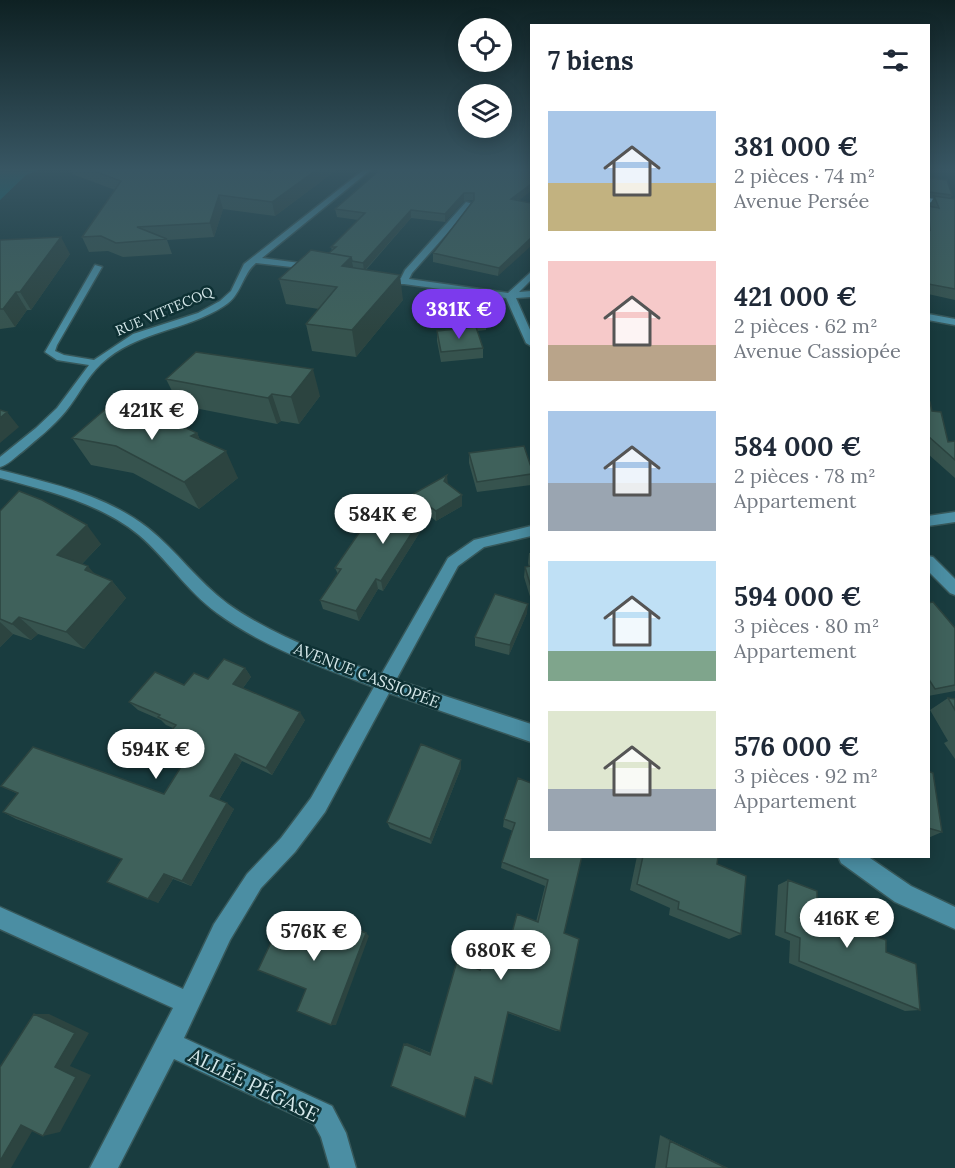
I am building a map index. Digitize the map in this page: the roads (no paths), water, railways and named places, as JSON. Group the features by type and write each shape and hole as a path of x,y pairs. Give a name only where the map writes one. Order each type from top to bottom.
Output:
{"street":[{"name":"RUE VITTECOQ","path":"0,463 40,431 61,410 96,363 124,342 201,315 224,303 235,292 243,272 254,260 301,223"},
{"path":"405,281 408,272 452,223"},
{"path":"254,260 329,270"},
{"path":"96,363 61,358 50,352 98,267"},
{"path":"510,296 530,275"},
{"path":"374,276 510,296 530,294"},
{"path":"510,296 530,341"},
{"path":"930,317 955,322"},
{"name":"AVENUE CASSIOPÉE","path":"0,474 64,493 105,510 142,530 232,616 279,641 384,684 530,733"},
{"path":"930,521 955,517"},
{"path":"104,1168 169,1044 222,932 254,881 288,845 318,805 453,562 465,550 484,540 530,531"},
{"path":"930,563 955,589"},
{"path":"851,858 903,894 955,918"},
{"path":"0,918 188,1003"},
{"name":"ALLÉE PÉGASE","path":"169,1044 322,1115 333,1133 343,1168"}]}
